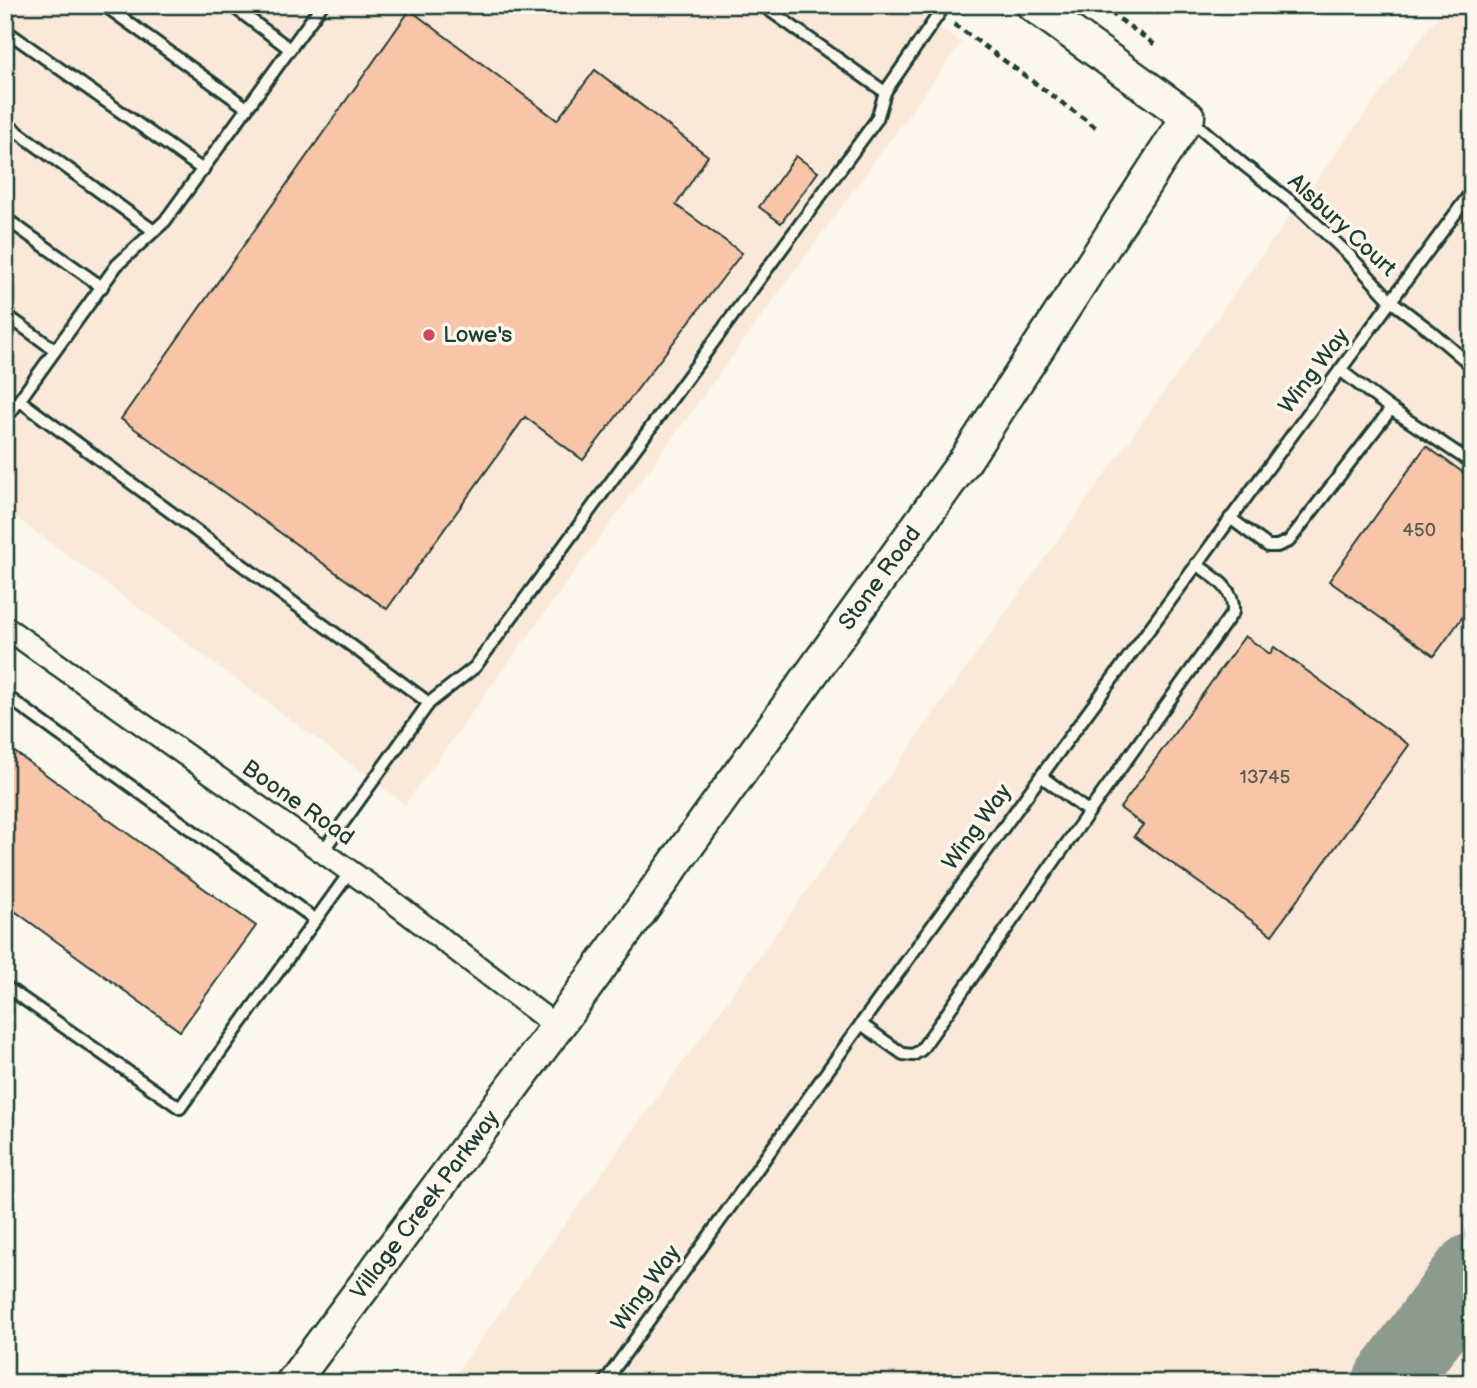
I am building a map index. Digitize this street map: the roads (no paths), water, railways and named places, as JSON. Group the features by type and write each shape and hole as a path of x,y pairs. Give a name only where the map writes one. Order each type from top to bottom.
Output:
{"street":[{"path":"1034,5 1188,117"},
{"name":"Stone Road","path":"557,1027 966,459 1188,117"},
{"name":"Boone Road","path":"5,626 392,901 557,1027"},
{"name":"Village Creek Parkway","path":"292,1383 557,1027"}],"lane":[{"path":"104,5 247,108"},
{"path":"231,5 290,49"},
{"path":"6,419 117,265 165,221 322,5"},
{"path":"762,5 885,92"},
{"path":"322,852 429,703 475,667 877,119 885,92 943,9"},
{"path":"5,30 203,170"},
{"name":"Alsbury Court","path":"1188,117 1299,208 1349,254 1391,302 1470,363"},
{"path":"5,123 154,231"},
{"name":"Wing Way","path":"604,1383 1041,776 1472,191"},
{"path":"5,218 102,287"},
{"path":"5,314 55,350"},
{"path":"1340,370 1391,409 1472,463"},
{"path":"19,400 429,703"},
{"path":"1230,519 1268,546 1289,541 1391,409"},
{"path":"861,1024 903,1054 914,1055 920,1050 1233,612 1234,603 1224,585 1196,564"},
{"path":"5,695 316,920"},
{"path":"1041,776 1089,811"},
{"path":"5,986 180,1108 350,872"}],"place":[{"name":"Lowe's","path":"429,335"}]}
